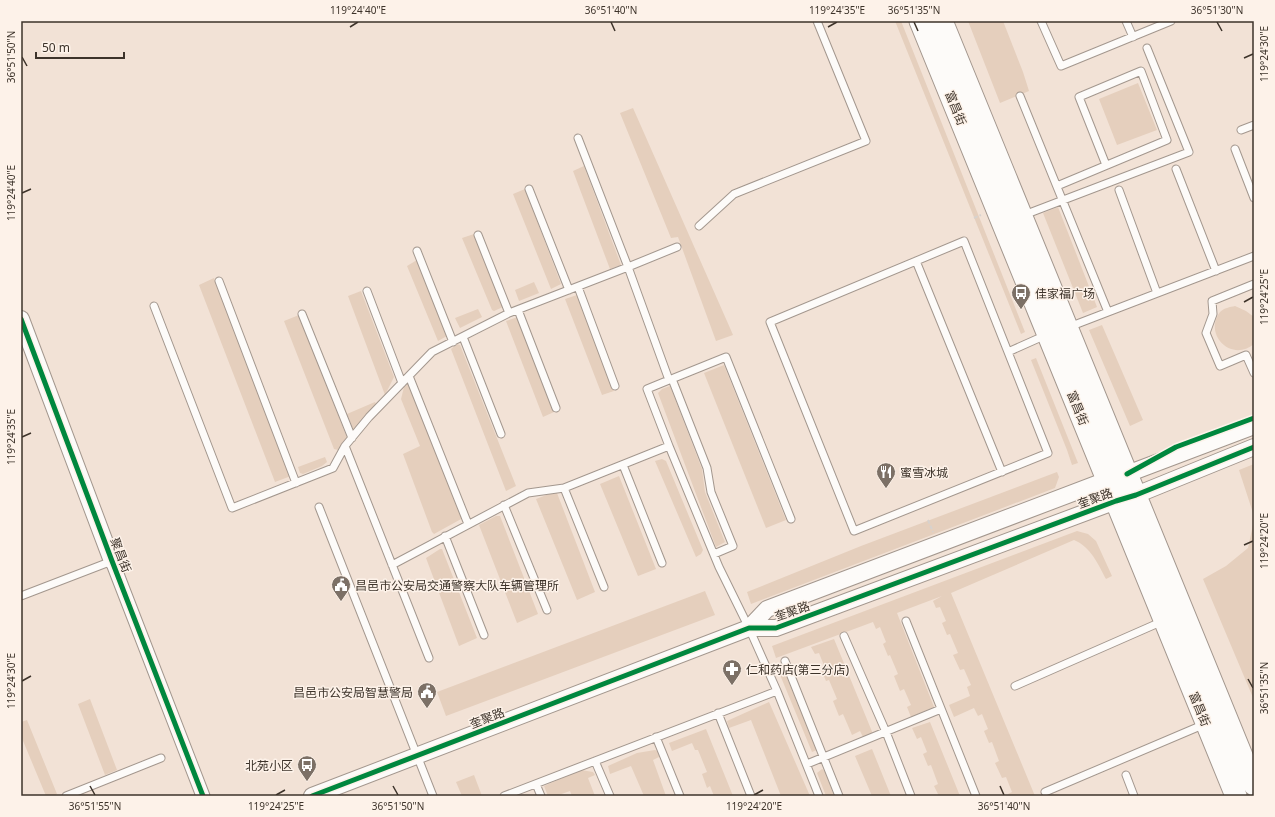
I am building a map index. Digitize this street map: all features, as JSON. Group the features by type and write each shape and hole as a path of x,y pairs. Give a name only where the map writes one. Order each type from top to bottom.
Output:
{"main road":[{"name":"富昌街","path":"920,21 1236,796"},
{"name":"富昌街","path":"942,21 1254,785"}],"street":[{"name":"聚昌街","path":"21,320 203,796"},
{"path":"750,628 768,609 1107,480 1127,474 1254,426"},
{"name":"奎聚路","path":"312,796 750,628 776,628 1116,501 1136,495 1254,447"}],"lane":[{"path":"699,226 734,194 866,141 817,21"},
{"path":"1041,21 1061,66 1171,21"},
{"path":"1126,21 1133,37"},
{"path":"1022,216 1189,152 1147,48"},
{"path":"1057,186 1167,140 1141,72 1078,97 1106,165"},
{"path":"1020,96 1108,312"},
{"path":"1241,130 1254,125"},
{"path":"578,138 671,380 707,468 711,492 733,546 714,554"},
{"path":"1235,149 1254,198"},
{"path":"1176,169 1216,271"},
{"path":"529,189 568,290"},
{"path":"1119,190 1157,293"},
{"path":"478,235 509,314"},
{"path":"964,241 1048,453 854,531 770,322 916,261 964,241"},
{"path":"154,306 232,508 333,468 345,446 369,417 432,352 518,310 677,247"},
{"path":"417,251 453,342"},
{"path":"1067,328 1254,256"},
{"path":"916,261 1002,472"},
{"path":"219,281 296,483"},
{"path":"1254,284 1212,301 1213,314 1206,333 1220,366 1246,355 1254,372"},
{"path":"578,286 615,386"},
{"path":"367,291 402,383"},
{"path":"518,310 556,408"},
{"path":"302,314 352,438"},
{"path":"1008,352 1048,334"},
{"path":"463,337 501,434"},
{"path":"790,519 726,357 647,389 714,554 750,628 819,796"},
{"path":"409,376 468,524"},
{"path":"345,446 429,658"},
{"path":"392,565 528,492 564,488 669,446"},
{"path":"623,465 662,563"},
{"path":"564,488 604,587"},
{"path":"504,505 547,610"},
{"path":"319,507 433,796"},
{"path":"445,536 484,635"},
{"path":"21,596 112,561"},
{"path":"906,620 976,796"},
{"path":"1015,686 1164,621"},
{"path":"844,636 886,732 911,796"},
{"path":"785,661 839,796"},
{"path":"504,796 777,691"},
{"path":"807,764 942,709"},
{"path":"718,713 751,796"},
{"path":"1045,792 1206,723"},
{"path":"656,737 680,796"},
{"path":"66,796 162,758"},
{"path":"595,761 610,796"},
{"path":"1126,775 1134,796"},
{"path":"536,784 541,796"}],"path":[{"path":"974,218 981,215"}],"shaded area":[{"path":"895,21 901,21 1025,332 1021,334"},
{"path":"968,21 1003,21 1029,91 1000,103"},
{"path":"1138,83 1157,130 1117,145 1099,99"},
{"path":"633,108 733,335 716,341 678,237 671,238 620,113"},
{"path":"584,166 621,265 610,269 573,171"},
{"path":"525,189 561,284 551,289 513,194"},
{"path":"1058,207 1097,307 1083,313 1043,213"},
{"path":"474,234 503,307 494,311 492,310 462,238"},
{"path":"417,260 447,336 438,341 407,266"},
{"path":"214,278 291,476 275,482 199,285"},
{"path":"534,282 539,293 519,301 515,290"},
{"path":"361,291 394,377 385,395 348,296"},
{"path":"577,295 614,391 602,395 565,299"},
{"path":"1235,306 1254,317 1254,344 1245,349 1237,350 1229,348 1217,337 1215,329 1216,320 1220,312"},
{"path":"478,309 482,317 460,328 455,318"},
{"path":"299,315 347,438 338,450 334,449 284,321"},
{"path":"518,317 554,412 543,417 506,321"},
{"path":"1102,325 1143,420 1130,426 1089,330"},
{"path":"457,344 460,345 516,486 506,491 451,349"},
{"path":"1036,358 1078,463 1072,465 1031,360"},
{"path":"724,365 786,520 766,528 704,373"},
{"path":"409,383 463,518 434,534 403,454 420,446 401,399 404,387"},
{"path":"670,386 702,469 705,492 725,542 716,547 658,393 662,389"},
{"path":"375,402 377,406 354,431 347,414"},
{"path":"325,457 327,462 322,466 303,474 300,473 298,467"},
{"path":"662,459 666,461 703,550 701,554 696,557 655,461"},
{"path":"1254,464 1254,516 1239,470"},
{"path":"1057,472 1059,477 1055,488 751,604 747,592 861,546"},
{"path":"619,476 656,569 638,576 600,484"},
{"path":"557,493 595,592 577,600 536,499 549,494"},
{"path":"496,516 500,516 538,614 517,623 479,525"},
{"path":"1254,520 1254,700 1203,579 1226,566 1248,548"},
{"path":"1077,531 1088,534 1096,541 1112,576 1106,579 1089,551 1074,540 951,593 1035,796 1009,796 1008,794 1012,792 1006,777 1002,778 995,763 999,761 992,742 989,743 984,731 988,729 982,714 978,716 974,708 954,717 949,705 970,696 967,687 971,685 964,669 960,670 953,655 958,653 950,634 947,635 942,623 946,621 940,607 936,608 933,601 942,596 897,613 934,707 911,717 907,707 911,705 904,689 900,691 894,676 898,674 890,655 888,656 883,644 886,642 880,627 876,629 873,622 776,658 772,646"},
{"path":"442,549 477,638 459,646 426,558"},
{"path":"705,591 715,615 446,716 437,692"},
{"path":"834,639 873,734 864,739 860,731 852,735 843,714 839,716 833,701 837,699 829,680 826,681 821,669 825,668 819,653 815,654 811,647"},
{"path":"783,668 817,750 812,752 778,670"},
{"path":"90,699 117,770 105,775 78,704"},
{"path":"769,702 810,796 781,796 751,720 729,728 727,721"},
{"path":"27,720 57,794 53,796 46,796 21,736 21,722"},
{"path":"930,722 960,796 939,796 934,786 938,784 931,765 928,766 923,754 927,752 921,737 917,739 912,728"},
{"path":"706,729 733,796 714,796 710,786 707,788 702,774 707,772 698,750 695,750 692,743 672,751 669,743"},
{"path":"872,749 891,796 872,796 855,756"},
{"path":"655,750 659,752 661,756 653,760 666,796 644,796 631,766 610,774 608,766 637,753"},
{"path":"822,769 825,771 834,796 826,796 817,773"},
{"path":"581,770 593,772 595,775 588,778 595,796 572,796 570,791 556,796 548,796 544,786"},
{"path":"474,775 482,796 462,796 456,782"}],"cycle path":[{"path":"21,319 112,561 203,796"},
{"path":"1127,474 1176,447 1254,418"},
{"path":"312,796 749,628 776,628 1116,501 1136,495 1254,447"}],"place":[{"name":"佳家福广场","path":"1021,310"},
{"name":"蜜雪冰城","path":"886,489"},
{"name":"昌邑市公安局交通警察大队车辆管理所","path":"341,602"},
{"name":"仁和药店(第三分店)","path":"732,686"},
{"name":"昌邑市公安局智慧警局","path":"427,709"},
{"name":"北苑小区","path":"307,782"}]}
